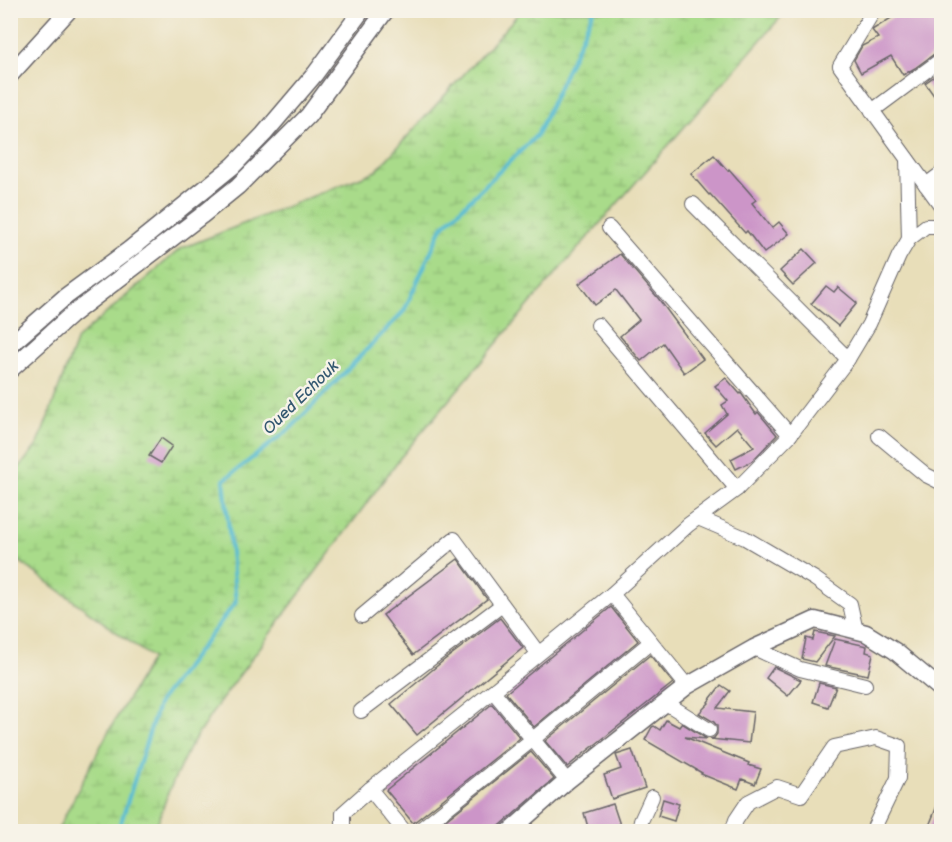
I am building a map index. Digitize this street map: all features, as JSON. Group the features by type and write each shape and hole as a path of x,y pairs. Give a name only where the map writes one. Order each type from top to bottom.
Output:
{"street":[{"path":"10,75 69,10"},
{"path":"10,345 65,297 129,250 233,166 264,134 315,74 362,10"},
{"path":"10,370 70,316 201,216 246,178 308,116 386,10"},
{"path":"874,10 840,66 942,207"},
{"path":"872,111 942,59"},
{"path":"907,159 909,238"},
{"path":"926,185 942,173"},
{"path":"693,204 849,359"},
{"path":"342,831 343,813 370,789 612,594 698,518 736,489 790,435 849,359 869,324 909,238 926,226 942,226"},
{"path":"609,228 790,435"},
{"path":"598,325 736,489"},
{"path":"879,435 926,475 942,483"},
{"path":"698,518 745,538 815,579 850,604 856,630"},
{"path":"362,616 454,539 538,653"},
{"path":"612,594 687,686"},
{"path":"361,711 502,605"},
{"path":"509,831 567,781 687,686 754,648 815,620 866,633 895,651 942,690"},
{"path":"417,831 651,642"},
{"path":"754,648 800,669 865,686"},
{"path":"493,691 567,781"},
{"path":"666,703 709,730"},
{"path":"732,831 736,820 748,802 777,787 801,795 834,747 876,738 899,746 898,778 872,831"},
{"path":"370,789 405,831"},
{"path":"639,831 652,797"}],"green space":[{"path":"520,11 786,11 546,285 400,458 216,707 189,748 168,793 155,831 57,831 108,732 152,658 11,555 10,479 38,444 77,339 180,249 376,171"}],"building":[{"path":"893,10 942,10 942,50 903,75 891,56 861,73 854,60 862,46 878,38 872,30 896,15"},
{"path":"942,71 942,107 925,83"},
{"path":"714,155 756,200 752,203 772,228 779,222 789,234 764,253 747,231 745,233 691,174"},
{"path":"804,249 817,263 793,285 780,271"},
{"path":"620,254 658,298 703,359 684,373 663,343 641,361 620,336 639,320 616,290 595,305 579,284"},
{"path":"826,286 834,292 838,287 857,303 838,326 811,304"},
{"path":"726,378 777,435 752,461 736,469 731,459 754,447 737,427 716,445 705,433 727,414 722,405 728,401 715,386"},
{"path":"161,438 172,446 161,463 149,456"},
{"path":"458,559 487,599 413,655 383,615"},
{"path":"611,607 638,641 534,727 506,693"},
{"path":"500,618 523,648 417,735 391,704"},
{"path":"815,632 835,636 815,662 802,659 806,638 813,640"},
{"path":"835,639 867,646 866,652 873,654 868,675 825,666"},
{"path":"650,655 673,683 567,767 545,741"},
{"path":"774,667 801,680 788,696 766,678"},
{"path":"819,683 836,687 828,707 813,702"},
{"path":"721,685 730,691 717,708 753,712 749,743 710,739 717,734 717,726 699,713"},
{"path":"492,704 520,738 413,823 386,790"},
{"path":"666,720 679,727 682,723 707,739 685,737 761,769 755,784 742,779 738,789 701,774 645,740 652,727 660,730"},
{"path":"632,750 645,788 612,799 604,775 621,769 616,755"},
{"path":"531,752 554,779 494,831 432,831"},
{"path":"941,796 942,831 927,831"},
{"path":"663,799 679,804 674,821 658,816"},
{"path":"613,804 622,831 589,831 584,813"}],"waterway":[{"name":"Oued Echouk","path":"118,832 159,702 236,602 224,480 291,428 404,311 442,227 537,135 594,10"}]}
